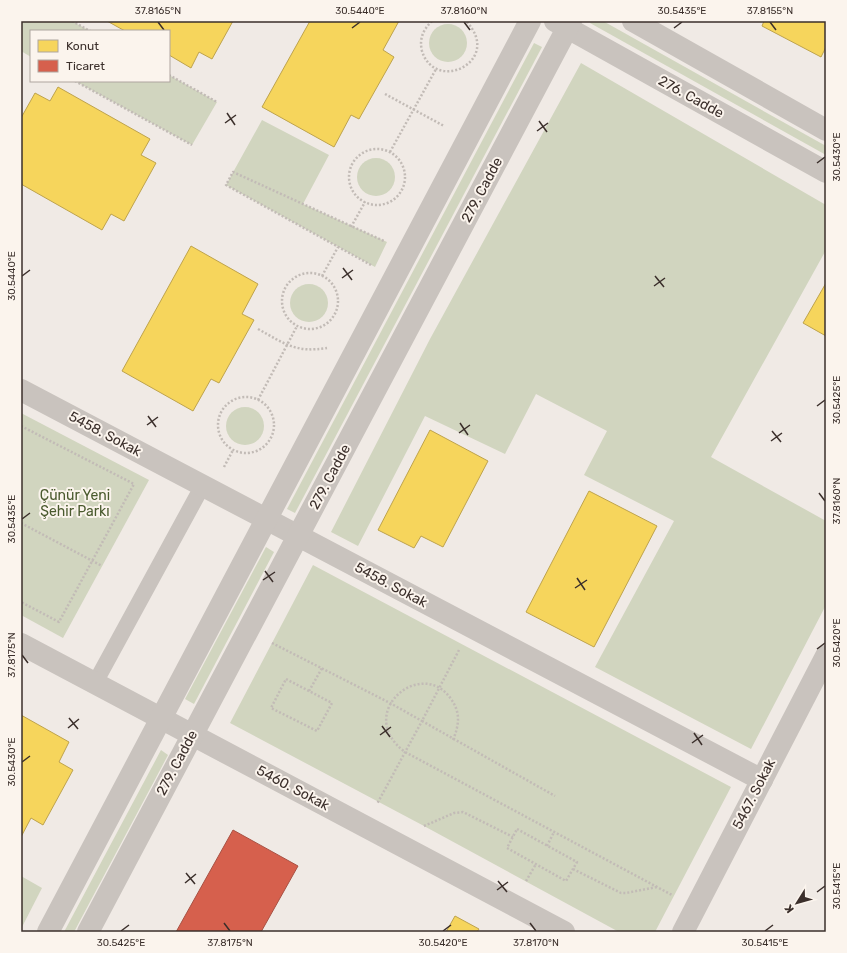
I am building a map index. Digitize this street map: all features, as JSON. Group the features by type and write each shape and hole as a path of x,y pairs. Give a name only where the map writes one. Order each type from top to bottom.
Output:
{"street":[{"path":"48,932 530,21"},
{"path":"633,21 826,130"},
{"name":"276. Cadde","path":"565,23 826,172"},
{"name":"279. Cadde","path":"88,932 298,536 565,23"},
{"name":"5458. Sokak","path":"21,390 762,780"},
{"name":"5460. Sokak","path":"21,644 564,932"},
{"name":"5467. Sokak","path":"683,932 826,656"}],"lane":[{"path":"95,684 203,485"}],"path":[{"path":"72,21 88,30"},
{"path":"432,21 425,28 421,37 421,46 429,63 436,68 445,71 454,71 463,68 475,55 477,46 476,37 472,28 466,21"},
{"path":"390,152 436,68"},
{"path":"170,76 218,102"},
{"path":"77,82 192,145"},
{"path":"385,94 448,128"},
{"path":"378,148 390,152 401,161 405,170 406,179 403,188 391,201 383,204 374,205 365,202 357,196 352,189 349,180 350,170 354,161 360,154 368,150 378,148"},
{"path":"374,267 226,185 233,172 351,227 387,242"},
{"path":"351,227 365,202"},
{"path":"322,276 338,247"},
{"path":"310,273 322,276 328,279 337,294 338,304 336,312 331,320 324,326 306,330 290,321 284,313 282,295 286,286 292,279 301,274 310,273"},
{"path":"258,400 298,326"},
{"path":"258,329 287,346 299,350 312,351 332,348"},
{"path":"246,397 258,400 269,408 274,418 272,436 267,444 260,450 251,453 242,453 234,450 226,445 220,437 218,428 222,410 237,398 246,397"},
{"path":"21,426 134,484 59,622 21,602"},
{"path":"221,473 234,450"},
{"path":"21,523 102,566"},
{"path":"365,826 440,688 471,627"},
{"path":"272,643 390,703 554,796"},
{"path":"309,691 322,668"},
{"path":"286,679 309,691 332,703 317,731 271,708 286,679"},
{"path":"453,740 458,727 459,715 455,705 448,695 440,688 429,684 417,684 406,688 397,694 390,703 386,714 386,725 396,746 696,908"},
{"path":"424,826 454,813 463,812 513,837"},
{"path":"517,829 577,862 566,881 507,848 513,837 517,829"},
{"path":"547,846 554,832"},
{"path":"526,881 536,864"},
{"path":"573,869 621,893 658,887"}],"green space":[{"path":"21,21 72,21 88,30 30,30 30,56 21,51"},
{"path":"591,21 603,21 826,146 826,155 590,23"},
{"path":"444,24 452,24 462,29 466,36 466,50 462,57 452,62 444,62 434,57 432,54 429,47 429,39 434,29 437,27"},
{"path":"534,43 542,47 295,513 287,509"},
{"path":"581,63 826,205 826,250 711,457 826,521 826,605 751,749 595,667 674,521 584,475 607,431 536,394 505,454 425,416 358,546 331,532 430,339"},
{"path":"170,76 217,102 192,145 77,82 170,82"},
{"path":"262,120 329,155 303,204 387,242 375,267 226,185"},
{"path":"372,158 380,158 390,163 394,170 394,184 390,191 380,196 372,196 362,191 360,188 357,181 357,173 362,163 365,161"},
{"path":"305,284 313,284 323,289 327,296 327,310 323,317 313,322 305,322 295,317 293,314 290,307 290,299 295,289 298,287"},
{"path":"241,407 249,407 259,412 263,419 263,433 259,440 249,445 241,445 231,440 229,437 226,430 226,422 231,412 234,410"},
{"name":"Çünür Yeni Şehir Parkı","path":"21,413 149,480 63,638 21,615"},
{"path":"266,547 274,552 194,704 185,699"},
{"path":"313,565 731,787 655,932 619,932 230,723"},
{"path":"161,750 168,755 74,932 64,932"},
{"path":"21,876 42,888 21,929"}],"building: Konut":[{"path":"107,21 233,21 212,59 199,52 191,68 170,56 170,30 123,30"},
{"path":"310,21 399,21 383,50 394,57 359,119 351,115 334,147 262,107"},
{"path":"764,21 826,21 826,47 821,57 762,26"},
{"path":"58,87 150,139 141,155 156,163 124,221 111,214 102,230 21,184 21,118 35,93 50,101"},
{"path":"191,246 258,284 242,314 254,320 219,383 211,379 193,411 122,371"},
{"path":"826,283 826,336 803,323"},
{"path":"430,430 488,461 443,547 421,536 414,548 378,530"},
{"path":"589,491 657,526 594,647 526,612"},
{"path":"21,715 69,742 59,762 73,770 43,825 31,818 21,837"},
{"path":"455,916 479,929 477,932 446,932"}],"building: Ticaret":[{"path":"233,830 298,866 261,932 176,932"}]}
